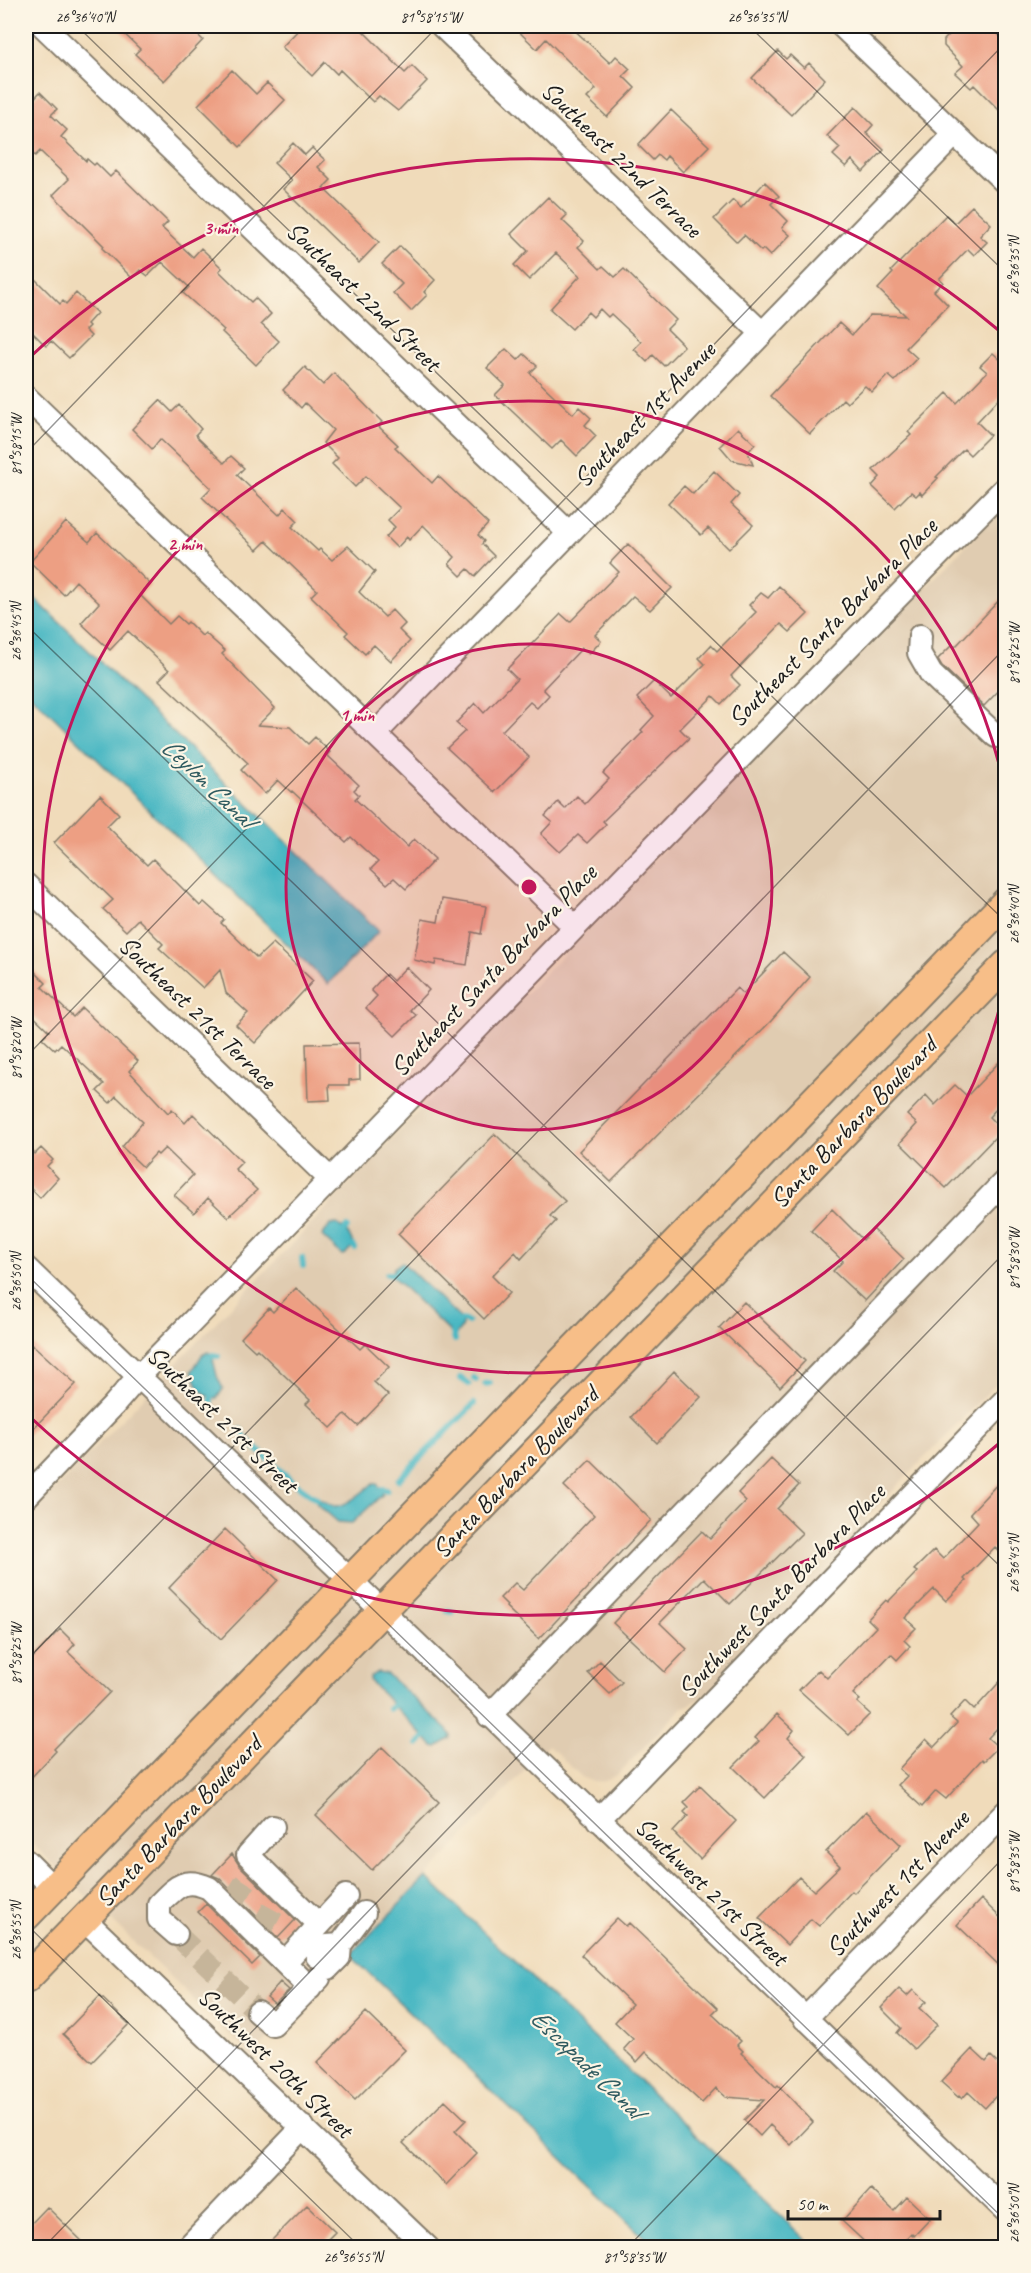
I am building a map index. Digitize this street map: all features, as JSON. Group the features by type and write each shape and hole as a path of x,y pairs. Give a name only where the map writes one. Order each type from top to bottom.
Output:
{"main road":[{"name":"Santa Barbara Boulevard","path":"26,1916 1005,902"},
{"name":"Santa Barbara Boulevard","path":"26,1979 1005,965"}],"street":[{"name":"Southeast 22nd Street","path":"43,26 568,533"},
{"name":"Southeast 22nd Terrace","path":"442,26 762,333"},
{"path":"842,26 1005,183"},
{"name":"Southeast 1st Avenue","path":"375,734 955,134"},
{"path":"26,397 574,926"},
{"name":"Southeast Santa Barbara Place","path":"26,1497 113,1407 138,1377 332,1180 574,926 1005,487"},
{"path":"920,636 920,653 931,674 996,736"},
{"name":"Southeast 21st Terrace","path":"26,885 332,1180"},
{"path":"489,1716 1005,1180"},
{"name":"Southeast 21st Street","path":"26,1268 380,1611"},
{"name":"Southwest Santa Barbara Place","path":"598,1820 1005,1399"},
{"name":"Southwest 21st Street","path":"380,1611 1005,2211"},
{"name":"Southwest 1st Avenue","path":"805,2019 1005,1813"},
{"path":"273,1827 248,1855 254,1868 281,1894 319,1924"},
{"path":"26,1861 53,1888"},
{"path":"176,1934 159,1919 159,1904 179,1884 196,1882 232,1904 260,1932 309,1971"},
{"path":"309,1971 319,1924 346,1896"},
{"path":"258,2012 273,2025 327,1946 340,1945 363,1913"},
{"name":"Southwest 20th Street","path":"84,1919 428,2247"},
{"path":"187,2247 303,2127"}],"shaded area":[{"path":"1005,505 1005,1375 866,1518 869,1530 709,1695 682,1708 618,1774 605,1781 594,1782 583,1778 548,1745 426,1877 252,2056 26,1838 26,1519 308,1227 451,1077 494,1027 807,701 812,705"}],"water":[{"name":"Ceylon Canal","path":"26,590 379,931 328,984 26,690"},
{"path":"337,1224 350,1236 353,1246 342,1255 322,1236 330,1225"},
{"path":"402,1262 462,1320 461,1328 456,1334 450,1332 394,1278 392,1274 394,1268"},
{"path":"208,1352 212,1355 223,1389 217,1398 211,1399 199,1388 192,1371 202,1355"},
{"path":"372,1484 377,1484 383,1494 352,1523 338,1522 317,1504 317,1499 339,1506 355,1498"},
{"path":"377,1672 387,1674 448,1730 451,1735 450,1739 437,1747 433,1746 369,1680"},
{"name":"Escapade Canal","path":"426,1877 813,2247 654,2247 350,1955"}],"building":[{"path":"116,26 188,26 203,40 164,81 135,54 140,49"},
{"path":"302,26 358,26 405,73 412,66 427,81 398,111 379,96 373,102 340,70 337,74 325,62 312,76 282,47"},
{"path":"513,26 570,26 610,63 616,56 630,69 623,76 635,88 607,117 587,98 596,89 546,39 537,49"},
{"path":"958,26 1005,26 998,34 1005,42 1005,116 974,85 971,88 955,73 963,66 944,46 944,40"},
{"path":"778,51 786,59 790,55 804,68 809,63 825,79 791,115 752,78"},
{"path":"232,70 256,94 267,83 285,100 240,147 198,105"},
{"path":"40,92 57,109 51,115 67,130 61,137 86,161 87,159 94,165 96,163 110,177 116,171 168,222 162,228 193,257 201,248 222,268 219,271 251,302 255,298 271,314 261,324 279,341 256,365 222,332 224,330 183,293 189,287 162,262 148,276 140,270 132,278 53,195 69,179 40,151 35,156 26,147 26,107"},
{"path":"855,107 873,125 866,133 884,150 863,172 852,160 846,167 833,155 840,148 827,136"},
{"path":"671,110 709,146 683,172 667,156 664,160 658,155 653,160 638,145"},
{"path":"293,143 305,155 312,148 325,160 318,167 331,180 323,188 379,242 359,263 283,189 292,180 274,163"},
{"path":"765,182 779,196 771,204 788,221 782,228 790,235 770,256 744,235 737,242 714,219 733,200 741,208"},
{"path":"548,197 567,215 562,220 584,241 578,247 600,269 603,266 615,277 624,269 676,320 667,329 684,346 664,366 653,355 647,362 634,349 641,342 611,314 608,317 600,309 593,317 588,312 572,329 550,309 580,276 556,253 529,280 514,265 528,251 511,234"},
{"path":"972,206 991,224 980,236 987,242 974,255 968,249 939,279 943,282 934,291 948,305 906,348 917,358 895,381 888,375 872,392 865,386 847,403 843,399 810,434 770,396 839,323 852,335 870,315 906,316 878,289 893,273 891,271 946,215 955,223"},
{"path":"400,246 435,280 424,292 427,295 411,311 393,293 402,284 382,264"},
{"path":"26,270 60,304 63,301 66,304 76,293 97,313 87,324 89,326 85,330 91,336 69,358 51,341 46,346 26,326"},
{"path":"506,349 518,360 524,354 537,366 530,373 573,414 579,407 591,418 585,425 596,436 577,456 561,440 552,449 495,395 505,385 487,368"},
{"path":"993,353 1005,364 1005,392 977,422 990,435 970,455 964,449 922,495 920,492 916,496 911,492 895,508 872,486 880,477 873,470 911,435 908,432 947,393 957,403 987,372 980,366"},
{"path":"305,367 323,385 334,373 382,422 378,426 398,445 395,447 432,483 438,476 488,524 478,535 484,541 482,544 494,556 475,576 468,569 461,576 449,564 455,557 423,525 409,540 407,537 397,548 386,537 395,527 388,520 400,508 366,476 355,487 332,464 338,458 323,443 333,430 305,403 301,408 283,390"},
{"path":"160,400 172,412 179,405 201,429 196,434 197,437 224,463 231,456 244,468 237,475 279,515 285,508 298,521 292,527 318,551 320,549 332,560 348,546 375,572 359,592 385,617 392,610 405,624 399,630 410,641 391,661 374,645 365,654 345,635 348,632 311,596 317,590 266,541 257,550 202,497 211,488 160,439 152,449 132,429"},
{"path":"738,428 755,444 748,452 753,465 732,460 720,446"},
{"path":"714,471 739,495 731,504 753,525 729,549 708,528 701,535 668,503 684,486 693,494"},
{"path":"66,522 89,542 97,533 150,584 140,595 169,624 177,616 186,624 188,622 202,636 205,633 225,651 222,654 275,708 258,725 290,727 308,744 315,737 330,752 327,755 359,785 354,790 359,795 355,799 407,847 414,839 435,859 406,889 394,878 387,884 371,869 378,862 351,837 346,842 278,780 265,794 241,770 248,763 159,680 169,670 128,631 110,650 81,623 99,603 76,581 64,595 30,562"},
{"path":"628,544 672,588 650,610 633,596 595,635 601,641 589,654 582,648 543,689 549,695 537,708 530,702 502,731 529,757 495,792 447,748 465,731 456,723 475,703 484,713 517,679 507,669 561,614 570,622 619,572 610,563"},
{"path":"779,586 808,614 790,632 781,624 731,676 740,685 721,704 713,696 680,729 689,738 603,821 606,824 587,843 578,835 560,852 541,834 552,822 545,816 558,802 565,809 577,796 585,804 609,779 603,773 643,732 641,730 654,716 637,698 654,681 671,698 705,664 699,658 711,645 717,651 756,612 749,605 761,593 768,598"},
{"path":"1005,594 1005,684 984,706 942,666 938,659 952,645 955,647"},
{"path":"100,795 119,814 107,826 147,865 153,859 200,906 204,902 224,920 221,923 257,958 273,943 313,981 255,1043 236,1025 248,1013 226,993 220,970 203,988 159,948 163,944 138,919 126,931 103,909 113,900 54,843"},
{"path":"442,899 486,906 481,934 472,932 467,965 436,960 435,965 414,960 422,919 438,922"},
{"path":"783,952 810,977 771,1021 611,1182 579,1151 737,988 743,994"},
{"path":"26,963 46,983 42,987 73,1017 82,1008 138,1061 129,1071 168,1113 172,1109 185,1123 193,1114 242,1162 235,1169 257,1190 228,1217 208,1198 194,1213 174,1195 193,1175 165,1148 158,1155 156,1153 143,1167 122,1147 143,1122 116,1096 110,1103 97,1091 104,1084 61,1044 55,1050 42,1038 49,1031 26,1009"},
{"path":"406,967 429,990 410,1010 416,1015 395,1036 366,1008 377,996 371,990 386,974 393,981"},
{"path":"359,1043 360,1079 349,1080 349,1085 329,1085 330,1100 308,1101 306,1044"},
{"path":"1005,1056 1005,1099 989,1117 1002,1130 946,1188 900,1143 917,1124 907,1115 926,1095 935,1105 955,1085 967,1096"},
{"path":"495,1134 565,1201 550,1216 556,1221 521,1259 515,1252 492,1276 509,1293 484,1319 398,1234"},
{"path":"26,1145 35,1154 41,1148 53,1160 47,1166 58,1178 40,1198 26,1184"},
{"path":"832,1209 863,1240 873,1229 904,1259 865,1301 833,1271 843,1261 811,1231"},
{"path":"296,1288 360,1349 365,1344 389,1367 374,1382 388,1395 358,1426 345,1414 331,1428 306,1404 310,1400 257,1349 255,1351 241,1338 269,1308 273,1312"},
{"path":"744,1302 805,1361 780,1387 719,1328"},
{"path":"33,1345 76,1384 26,1436 26,1353"},
{"path":"674,1371 701,1397 657,1443 631,1417"},
{"path":"771,1459 799,1485 777,1509 802,1533 730,1604 704,1578 660,1623 687,1649 665,1672 613,1623 702,1531 710,1539 746,1501 738,1493"},
{"path":"590,1460 651,1520 539,1639 506,1607 507,1605 500,1598 515,1583 523,1590 594,1515 564,1486"},
{"path":"1005,1476 1005,1558 995,1547 946,1601 934,1589 905,1618 916,1628 904,1640 910,1646 897,1660 891,1654 853,1694 860,1700 857,1702 870,1714 849,1735 799,1690 819,1670 827,1678 876,1627 868,1619 917,1572 914,1570 934,1550 943,1559 978,1522 970,1513"},
{"path":"225,1529 278,1580 221,1639 169,1588"},
{"path":"60,1629 75,1644 68,1652 110,1692 54,1749 56,1751 26,1783 26,1665"},
{"path":"600,1661 622,1682 610,1694 588,1673"},
{"path":"1005,1676 1005,1720 988,1738 998,1747 984,1761 982,1759 946,1799 936,1791 922,1807 898,1785 907,1776 899,1769 926,1739 934,1747 957,1723 950,1717 965,1701 974,1710"},
{"path":"777,1714 794,1730 788,1738 806,1755 765,1798 733,1767 759,1741 755,1738"},
{"path":"382,1747 439,1802 372,1870 316,1815"},
{"path":"700,1786 736,1821 700,1859 673,1832 688,1816 684,1812 689,1807 684,1802"},
{"path":"866,1811 901,1845 819,1926 811,1919 787,1945 759,1918 799,1877 814,1891 840,1866 826,1852"},
{"path":"232,1854 239,1865 295,1920 278,1938 219,1878 212,1875"},
{"path":"981,1899 1005,1922 1005,1971 957,1925"},
{"path":"206,1904 260,1957 252,1965 198,1912"},
{"path":"617,1918 626,1926 629,1923 718,2008 712,2014 741,2041 737,2045 743,2051 741,2053 776,2087 778,2085 813,2122 791,2145 770,2125 760,2136 744,2120 764,2100 726,2097 716,2088 702,2103 646,2052 637,2062 624,2049 633,2039 615,2022 632,2004 581,1955"},
{"path":"280,1982 289,1990 275,2004 267,1997"},
{"path":"899,1989 907,1996 913,1990 926,2002 919,2008 937,2025 914,2049 897,2033 901,2028 881,2008"},
{"path":"100,1996 129,2024 92,2062 63,2034"},
{"path":"366,2012 405,2050 355,2100 317,2063"},
{"path":"972,2049 986,2062 991,2056 1005,2070 1005,2086 985,2108 968,2092 962,2099 941,2082"},
{"path":"445,2100 466,2120 455,2131 477,2153 446,2185 403,2143"},
{"path":"871,2189 894,2211 907,2197 930,2219 914,2236 911,2233 898,2247 870,2247 842,2221"},
{"path":"307,2205 335,2232 320,2247 265,2247"},
{"path":"47,2207 88,2247 26,2247 26,2229"}],"waterway":[{"path":"302,1258 303,1266"},
{"path":"387,1274 392,1274"},
{"path":"462,1320 468,1322"},
{"path":"453,1333 455,1340"},
{"path":"212,1355 218,1356"},
{"path":"460,1378 469,1384"},
{"path":"485,1384 490,1383"},
{"path":"398,1480 474,1404"},
{"path":"241,1430 245,1438 293,1482 317,1499"},
{"path":"382,1489 387,1490"},
{"path":"448,1611 452,1612"},
{"path":"389,1709 394,1705"},
{"path":"418,1744 425,1737"}],"tunnel":[{"path":"234,1900 251,1873"},
{"path":"262,1928 278,1899"},
{"path":"176,1934 258,2012"}]}
